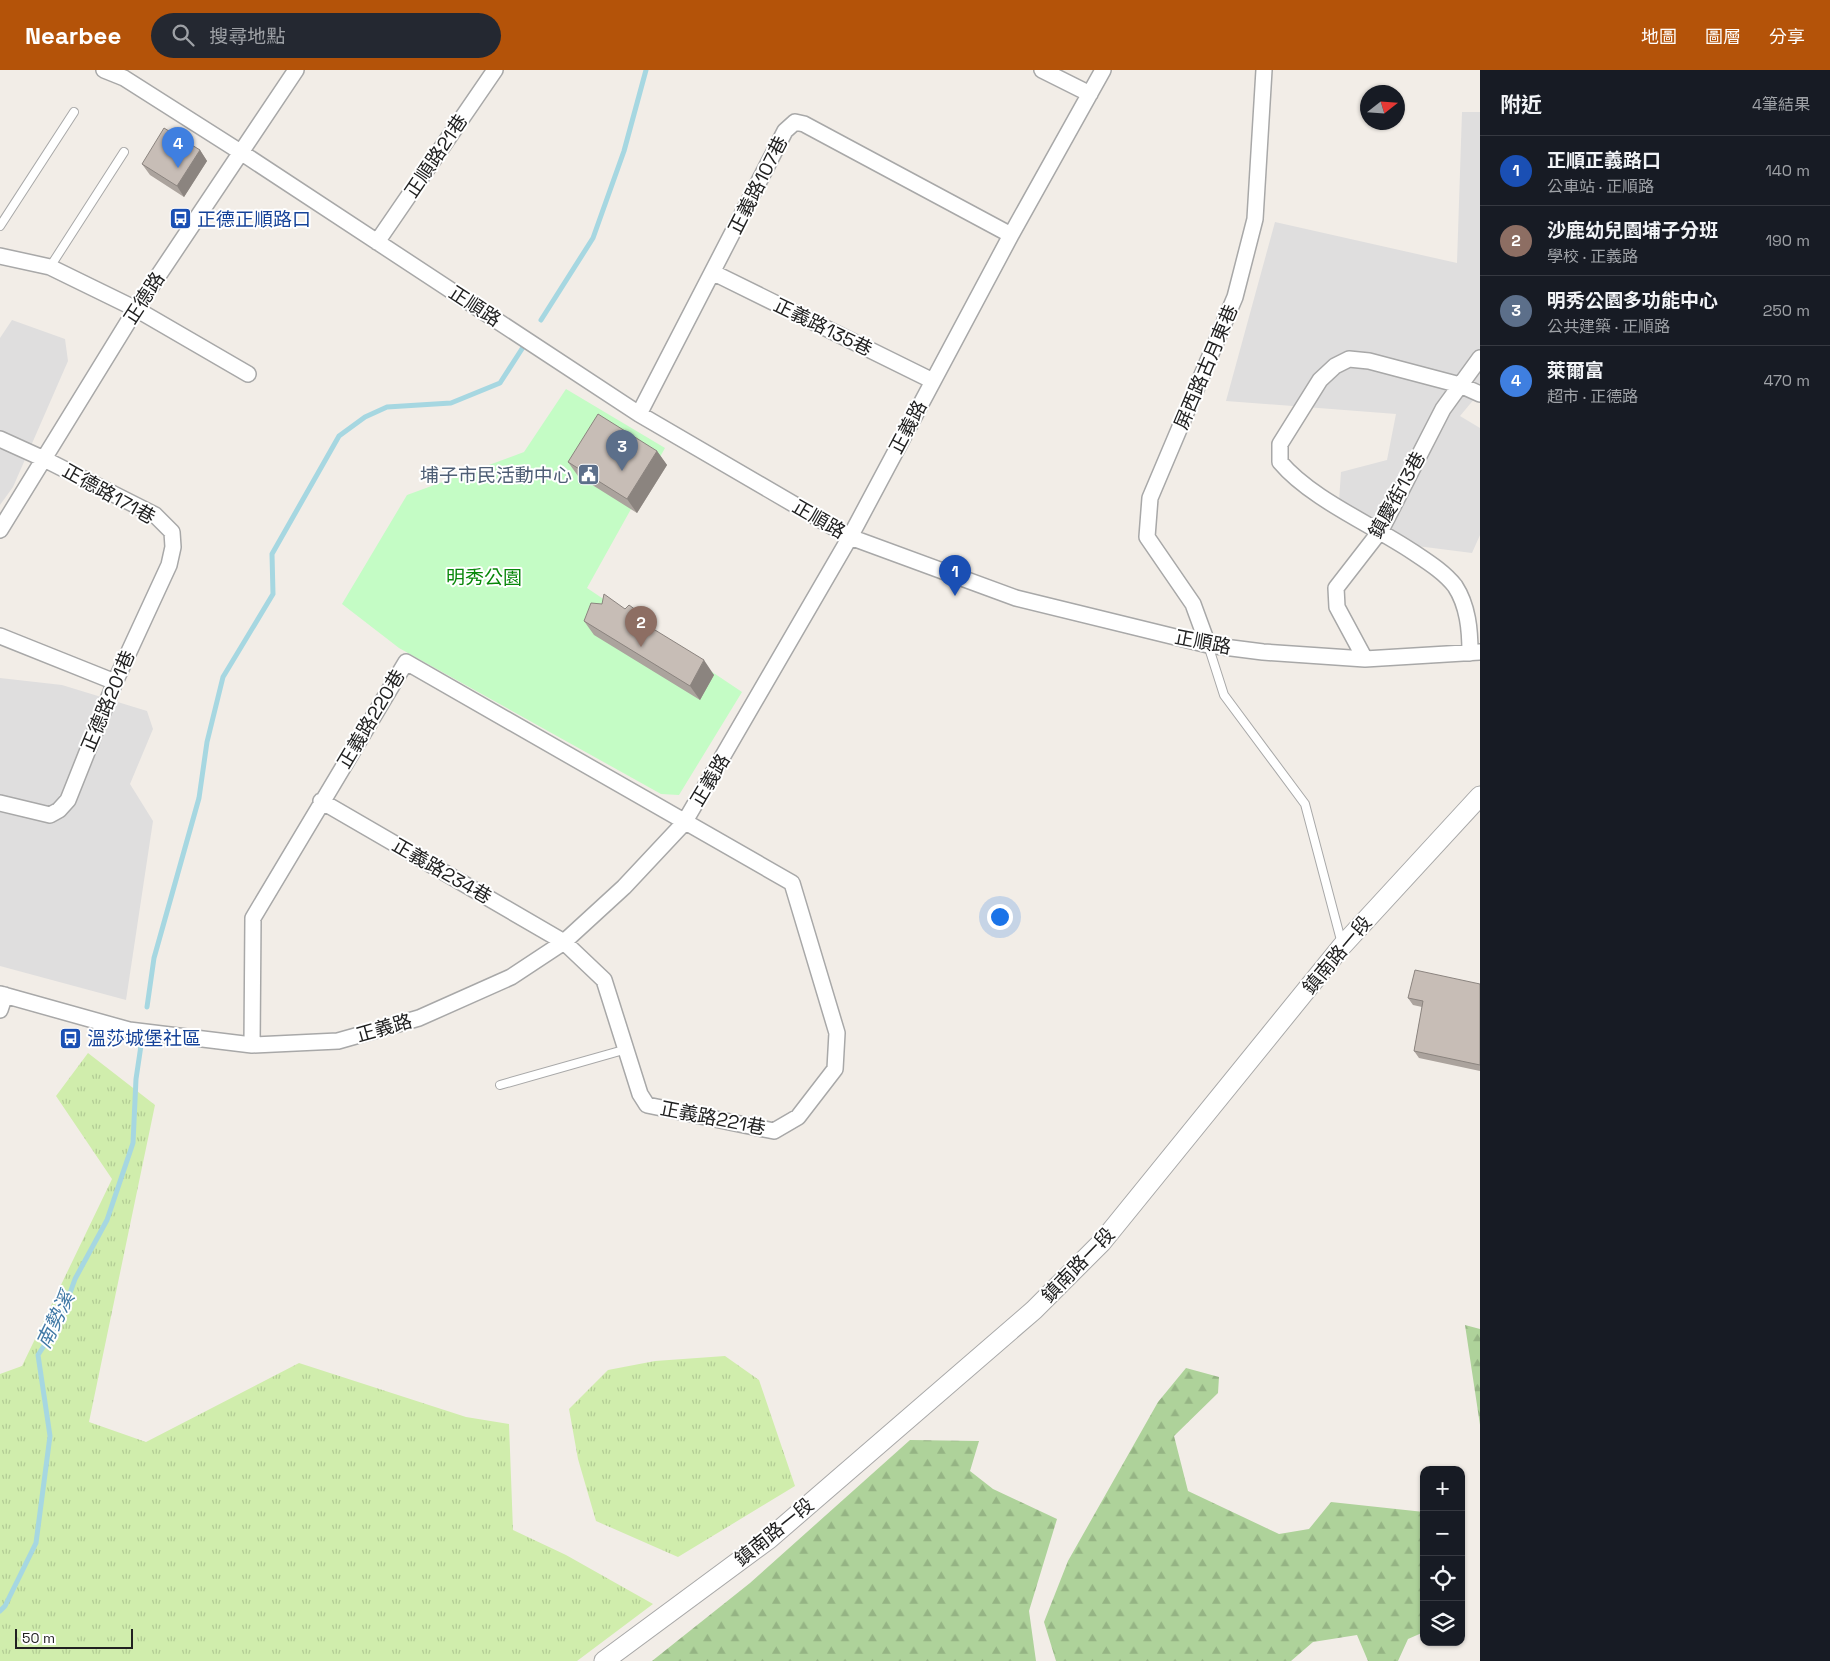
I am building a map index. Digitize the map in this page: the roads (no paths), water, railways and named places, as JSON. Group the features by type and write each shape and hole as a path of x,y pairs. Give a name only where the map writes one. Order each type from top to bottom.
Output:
{"street":[{"name":"正順路","path":"104,70 124,78 242,153 639,414 850,538 1016,598 1208,645 1263,652 1366,658 1475,652"},
{"name":"正德路","path":"0,530 136,309 296,70"},
{"name":"正順路21巷","path":"377,242 495,70"},
{"path":"1042,70 1090,94"},
{"name":"正義路","path":"2,995 129,1030 252,1045 338,1041 419,1018 511,977 564,942 624,887 684,824 850,538 1010,235 1103,70"},
{"name":"屏西路古月東巷","path":"1208,645 1193,604 1147,537 1150,498 1235,297 1255,219 1264,70"},
{"name":"正義路107巷","path":"639,414 714,273 785,131 795,122 804,124 1010,235"},
{"path":"0,256 50,267 136,309 248,374"},
{"name":"正義路135巷","path":"714,273 933,381"},
{"name":"鎮慶街13巷","path":"1366,658 1337,607 1336,588 1381,530 1443,409 1480,358"},
{"path":"1475,652 1466,610 1455,586 1436,568 1381,530 1294,478 1280,462 1280,444 1320,380 1335,366 1349,359 1370,361 1460,385 1480,394"},
{"name":"正德路171巷","path":"0,439 155,515 172,532"},
{"name":"正德路201巷","path":"0,803 50,815 59,810 68,800 115,682 169,565 173,547 172,532"},
{"path":"0,636 115,682"},
{"name":"正義路220巷","path":"252,1045 252,918 406,662 684,824"},
{"name":"鎮南路一段","path":"604,1661 769,1539 1034,1310 1102,1242 1342,946 1480,796"},
{"name":"正義路234巷","path":"321,801 564,942"},
{"name":"正義路221巷","path":"564,942 604,980 640,1094 648,1105 774,1131 798,1117 834,1069 837,1034 792,884 684,824"},
{"path":"0,1010 2,995"}],"lane":[{"path":"0,226 74,112"},
{"path":"50,267 124,152"},
{"path":"1208,645 1224,695 1305,804 1342,946"},
{"path":"500,1085 627,1049"}],"waterway":[{"path":"541,320 593,238 624,151 646,70"},
{"path":"147,1007 154,958 199,798 207,742 223,677 273,594 272,554 339,436 365,417 387,407 451,403 500,383 527,341"},
{"name":"南勢溪","path":"0,1611 5,1606 36,1543 50,1436 38,1355 60,1321 75,1279 107,1220 133,1143 136,1079 143,1032"}],"place":[{"name":"萊爾富","path":"178,168"},
{"name":"正德正順路口","path":"181,219"},
{"name":"明秀公園多功能中心","path":"622,471"},
{"name":"埔子市民活動中心","path":"588,475"},
{"name":"正順正義路口","path":"955,596"},
{"name":"沙鹿幼兒園埔子分班","path":"641,647"},
{"name":"溫莎城堡社區","path":"71,1038"}],"park label":[{"name":"明秀公園","path":"484,577"}]}
